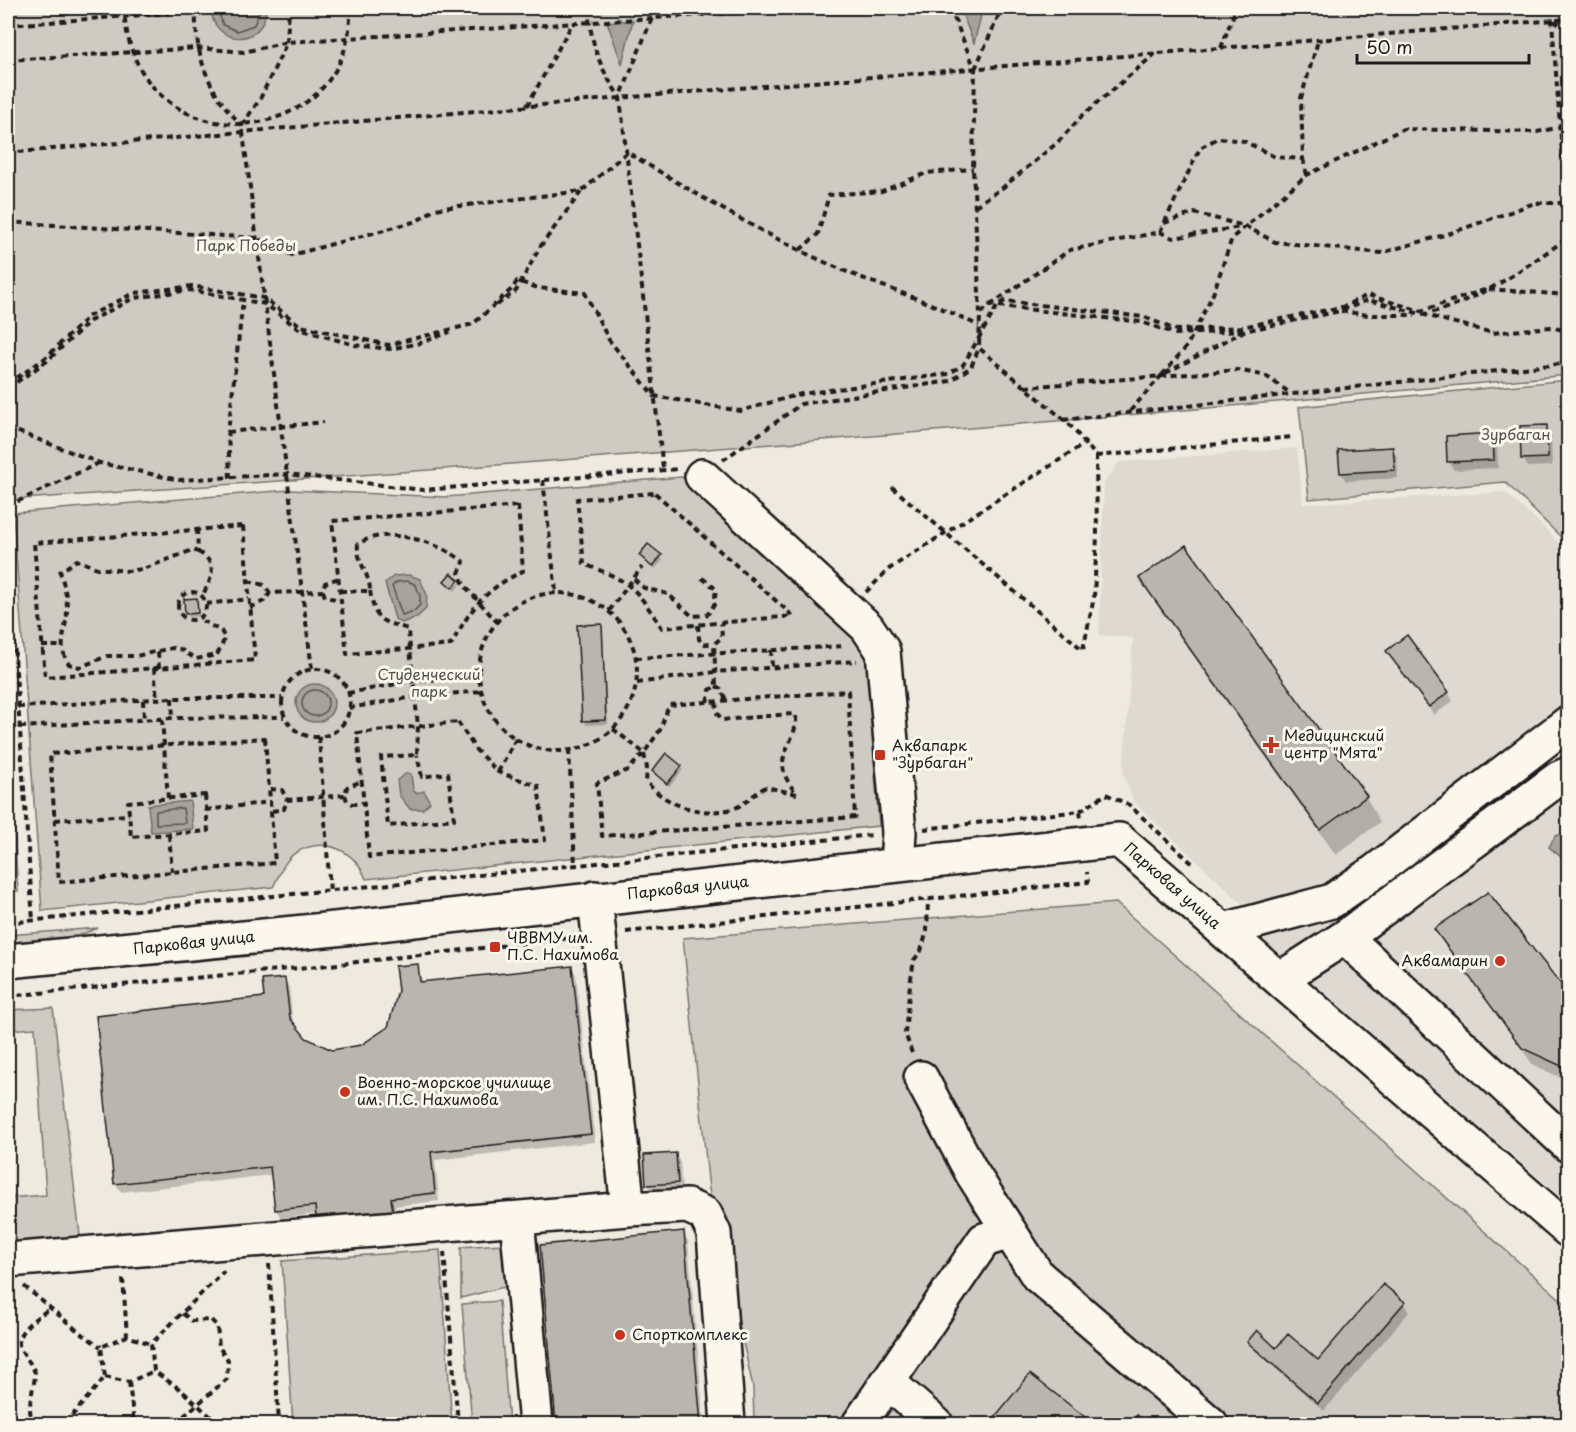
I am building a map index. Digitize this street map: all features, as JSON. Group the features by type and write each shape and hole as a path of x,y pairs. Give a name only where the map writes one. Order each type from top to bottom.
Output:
{"street":[{"path":"702,476 867,627 883,651 899,832 897,866"},
{"path":"1224,930 1332,901 1374,872 1569,723"},
{"path":"1280,979 1346,937 1559,778 1569,774"},
{"name":"Парковая улица","path":"8,961 335,929 1119,840 1569,1230"},
{"path":"595,898 628,1209"},
{"path":"1346,937 1569,1145"},
{"path":"921,1078 972,1173 1038,1276 1211,1425"},
{"path":"9,1260 687,1206 705,1214 714,1233 728,1425"},
{"path":"517,1219 536,1425"},
{"path":"859,1425 984,1240 1010,1232"},
{"path":"888,1382 936,1425"}],"path":[{"path":"124,8 125,32 132,52 153,88 177,109 207,122 242,125 271,120 301,106 325,84 342,55 347,38 350,8"},
{"path":"289,8 287,42 260,99 242,125 242,132 312,669"},
{"path":"588,8 589,22 602,73 620,98 663,470"},
{"path":"620,98 652,18 651,8"},
{"path":"8,60 198,48 244,52 287,42 806,8"},
{"path":"950,8 975,69"},
{"path":"8,428 100,463 179,480 287,474 423,490 663,470 686,469 702,476 801,404 950,381 971,367 979,348 981,314 973,169 975,69 1002,8"},
{"path":"1221,48 1236,8"},
{"path":"1551,8 1569,230"},
{"path":"8,25 196,9 198,48 207,78 222,107 242,125"},
{"path":"8,153 620,98 1569,19"},
{"path":"1552,21 1569,30"},
{"path":"527,106 572,23"},
{"path":"1307,175 1303,159 1301,98 1318,41"},
{"path":"975,206 1001,189 1049,150 1083,115 1156,53"},
{"path":"1129,412 1187,346 1214,294 1232,238 1307,175 1403,129 1537,132 1561,127"},
{"path":"1160,232 1200,148 1218,138 1244,141 1275,157 1303,159"},
{"path":"8,384 44,359 89,316 134,293 192,286 264,301 299,329 355,345 389,349 421,343 473,324 516,291 540,247 582,191 627,152"},
{"path":"627,152 739,219 832,266 942,306 979,326"},
{"path":"800,250 818,234 829,195 882,191 927,173 973,169"},
{"path":"8,222 256,238 292,255 417,221 435,209 582,191"},
{"path":"1164,223 1194,213 1245,226 1275,242 1381,253 1451,233 1535,203 1567,203"},
{"path":"981,314 990,305 1070,250 1160,232 1173,238 1245,226"},
{"path":"1341,311 1368,315 1421,315 1451,308 1494,289 1569,238"},
{"path":"521,282 538,288 585,293 609,340 654,396 740,411 801,394 948,375 963,365 998,306"},
{"path":"990,305 1141,322 1176,334 1242,327 1342,307 1368,295 1421,311 1487,289 1569,295"},
{"path":"8,388 47,361 90,321 134,298 190,290 243,300 264,301"},
{"path":"230,478 228,432 243,300"},
{"path":"1193,331 1244,331 1341,311 1368,300 1493,333 1550,327 1569,331"},
{"path":"1162,375 1244,331"},
{"path":"892,487 1083,650 1094,597 1097,536 1096,456 1062,420 979,348"},
{"path":"1062,420 1569,363"},
{"path":"1024,387 1238,370 1266,376 1292,394"},
{"path":"228,432 324,422"},
{"path":"1096,456 1292,438"},
{"path":"849,610 889,569 1086,443"},
{"path":"8,506 100,463"},
{"path":"543,480 556,592"},
{"path":"655,493 794,616 663,628 631,585 623,579 584,564 577,499 655,493"},
{"path":"518,506 523,571 499,583 478,602 467,615 451,645 347,654 340,591 332,520 518,506"},
{"path":"243,526 255,660 45,677 34,543 197,530 243,526"},
{"path":"197,530 198,552"},
{"path":"417,755 381,757 388,826 454,819 448,773 422,777 417,755 418,726 408,629 383,623 377,616 370,591 370,580 357,551 357,544 364,539 385,535 438,546 464,562 459,573 464,585 497,622"},
{"path":"198,619 205,612 206,604 202,596 213,570 211,563 193,550 143,569 98,568 77,560 60,572 67,607 67,625 61,646 69,664 80,667 107,656 136,656 180,648 196,659 217,655 225,638 221,631 198,619 190,620 182,615 179,603 189,593 202,596"},
{"path":"8,555 33,921"},
{"path":"609,611 631,585 642,567"},
{"path":"634,579 644,588 668,594 692,616 707,615 714,605 716,589 701,577"},
{"path":"339,578 325,583 323,591 325,597 341,600"},
{"path":"248,581 264,585 270,593"},
{"path":"250,608 264,601 270,593 323,591"},
{"path":"340,591 370,591"},
{"path":"556,592 584,597 609,611 622,624 631,641 636,658 637,683 625,716 613,729 592,743 568,750 532,747 516,739 501,726 489,710 482,691 480,676 481,657 487,639 497,622 523,601 556,592"},
{"path":"206,604 249,599"},
{"path":"698,625 699,639 702,644 714,644 722,637 722,623"},
{"path":"714,644 716,686"},
{"path":"42,646 61,646"},
{"path":"636,658 846,646"},
{"path":"771,650 772,668"},
{"path":"157,699 158,652"},
{"path":"637,683 715,672 859,661"},
{"path":"312,669 331,673 340,679 348,693 349,708 344,721 338,729 319,737 299,733 284,717 282,698 292,678 312,669"},
{"path":"348,693 413,681 480,676"},
{"path":"716,686 721,689 726,700"},
{"path":"707,702 710,690 716,686"},
{"path":"349,708 414,697 482,691"},
{"path":"848,691 855,817 602,836 597,783 628,770 644,753 660,730 669,705 716,701 848,691"},
{"path":"18,707 172,698 282,698"},
{"path":"172,698 174,718"},
{"path":"143,700 144,720"},
{"path":"613,729 644,753 647,768 646,781 656,794 696,810 718,811 737,807 766,787 797,794 788,784 782,767 796,716 791,714 722,720 717,713 716,701"},
{"path":"20,728 174,718 284,717"},
{"path":"162,719 168,798"},
{"path":"458,722 476,750 498,772 538,786 545,840 369,857 357,732 458,722"},
{"path":"319,737 330,892"},
{"path":"265,738 275,863 59,882 50,754 164,746 265,738"},
{"path":"498,772 516,739"},
{"path":"568,750 575,865"},
{"path":"362,781 352,783 347,787 345,795 346,801 352,804 364,803"},
{"path":"270,789 282,790 287,800 284,809 272,812"},
{"path":"8,923 330,892 1080,811 1106,794 1129,806"},
{"path":"206,795 207,810 208,831 131,837 128,802 206,795"},
{"path":"287,800 345,795"},
{"path":"207,810 271,802"},
{"path":"1080,811 1081,821"},
{"path":"55,820 129,815"},
{"path":"169,835 172,872"},
{"path":"8,996 292,969 1088,882 1087,868"},
{"path":"921,1078 906,1033 914,960 921,951 927,931 928,900"},
{"path":"442,1225 458,1425"},
{"path":"268,1239 279,1425"},
{"path":"151,1344 229,1266 229,1242"},
{"path":"121,1251 127,1336"},
{"path":"9,1260 18,1281 101,1347 105,1377 65,1425"},
{"path":"36,1425 29,1409 35,1373 19,1347 20,1335 33,1320 51,1308"},
{"path":"123,1425 134,1419 169,1424 178,1421 196,1403 227,1379 228,1360 219,1347 217,1326 211,1320 192,1322 182,1312"},
{"path":"101,1347 127,1336 151,1344"},
{"path":"151,1344 154,1371 196,1403 219,1425"},
{"path":"105,1377 129,1382 154,1371"},
{"path":"129,1382 134,1425"}],"shaded area":[{"path":"1297,448 1303,504 1504,492 1541,524 1568,553 1568,712 1324,893 1249,910 1134,802 1123,774 1133,638 1099,635 1104,483 1119,462"},
{"name":"Аквамарин","path":"1568,763 1568,1203 1254,932 1332,910 1536,777"}],"green space":[{"name":"Парк Победы","path":"8,8 1568,8 1568,375 1178,411 788,443 8,500"},
{"name":"Зурбаган","path":"1568,380 1568,544 1505,482 1309,499 1299,407"},
{"name":"Студенческий парк","path":"682,477 865,642 879,826 366,879 355,861 338,849 329,846 308,847 289,858 273,887 42,911 13,513 289,490 446,497"},
{"path":"8,737 18,891 8,892"},
{"path":"1116,903 1568,1306 1568,1424 754,1424 753,1387 709,1189 683,938"},
{"path":"98,928 54,945 8,948 8,935"},
{"path":"53,1008 81,1244 8,1250 8,1198 46,1195 35,1028 8,1030 8,1010"},
{"path":"502,1244 508,1251 508,1286 461,1298 461,1247"},
{"path":"440,1250 452,1424 293,1424 282,1261"},
{"path":"499,1301 509,1424 472,1424 462,1304"}],"water":[{"path":"211,8 266,8 263,21 257,30 248,36 239,38 229,36 220,30 214,21"},
{"path":"960,8 983,8 974,43"},
{"path":"633,20 622,64 607,22"},
{"path":"409,575 420,579 427,595 426,609 417,617 402,623 395,619 385,583 394,576"},
{"path":"315,684 322,685 328,690 333,696 333,710 328,716 322,721 315,722 308,721 302,716 297,710 296,703 297,696 302,690 308,685"},
{"path":"407,773 411,774 413,790 416,793 424,791 430,802 423,809 410,809 399,795 397,780"},
{"path":"190,801 193,829 151,832 148,805"},
{"path":"1568,832 1568,863 1549,847 1555,836"}],"building":[{"path":"1547,425 1548,458 1521,459 1520,426"},
{"path":"1493,433 1494,460 1447,462 1446,436"},
{"path":"1393,447 1395,470 1340,473 1338,450"},
{"path":"648,544 662,555 652,567 639,555"},
{"path":"1186,545 1367,796 1320,830 1139,578"},
{"path":"451,573 459,580 452,588 444,581"},
{"path":"197,598 198,613 185,614 184,599"},
{"path":"602,624 606,720 582,721 577,625"},
{"path":"1407,635 1449,692 1429,707 1386,651"},
{"path":"666,753 682,766 667,784 652,771"},
{"name":"Аквамарин","path":"1488,892 1568,993 1568,1069 1522,1048 1434,929"},
{"name":"Военно-морское училище им. П.С. Нахимова","path":"418,964 420,982 572,966 591,1134 431,1152 435,1193 391,1198 394,1220 317,1229 315,1206 275,1210 270,1167 114,1184 96,1016 264,997 262,980 285,978 290,1018 306,1038 332,1050 361,1045 388,1027 398,991 395,966"},
{"path":"676,1153 678,1183 646,1185 644,1155"},
{"name":"Спорткомплекс","path":"684,1231 701,1424 556,1424 540,1245"},
{"path":"1383,1284 1405,1302 1318,1403 1247,1342 1257,1330 1276,1348 1288,1334 1318,1360"},
{"path":"1030,1374 1094,1424 989,1424"},
{"path":"1137,1415 1149,1424 1129,1424"}],"place":[{"name":"Медицинский центр \"Мята\"","path":"1271,745"},
{"name":"Аквапарк \"Зурбаган\"","path":"880,755"},
{"name":"ЧВВМУ им. П.С. Нахимова","path":"495,947"},
{"name":"Аквамарин","path":"1500,961"},
{"name":"Военно-морское училище им. П.С. Нахимова","path":"345,1092"},
{"name":"Спорткомплекс","path":"620,1335"}]}
